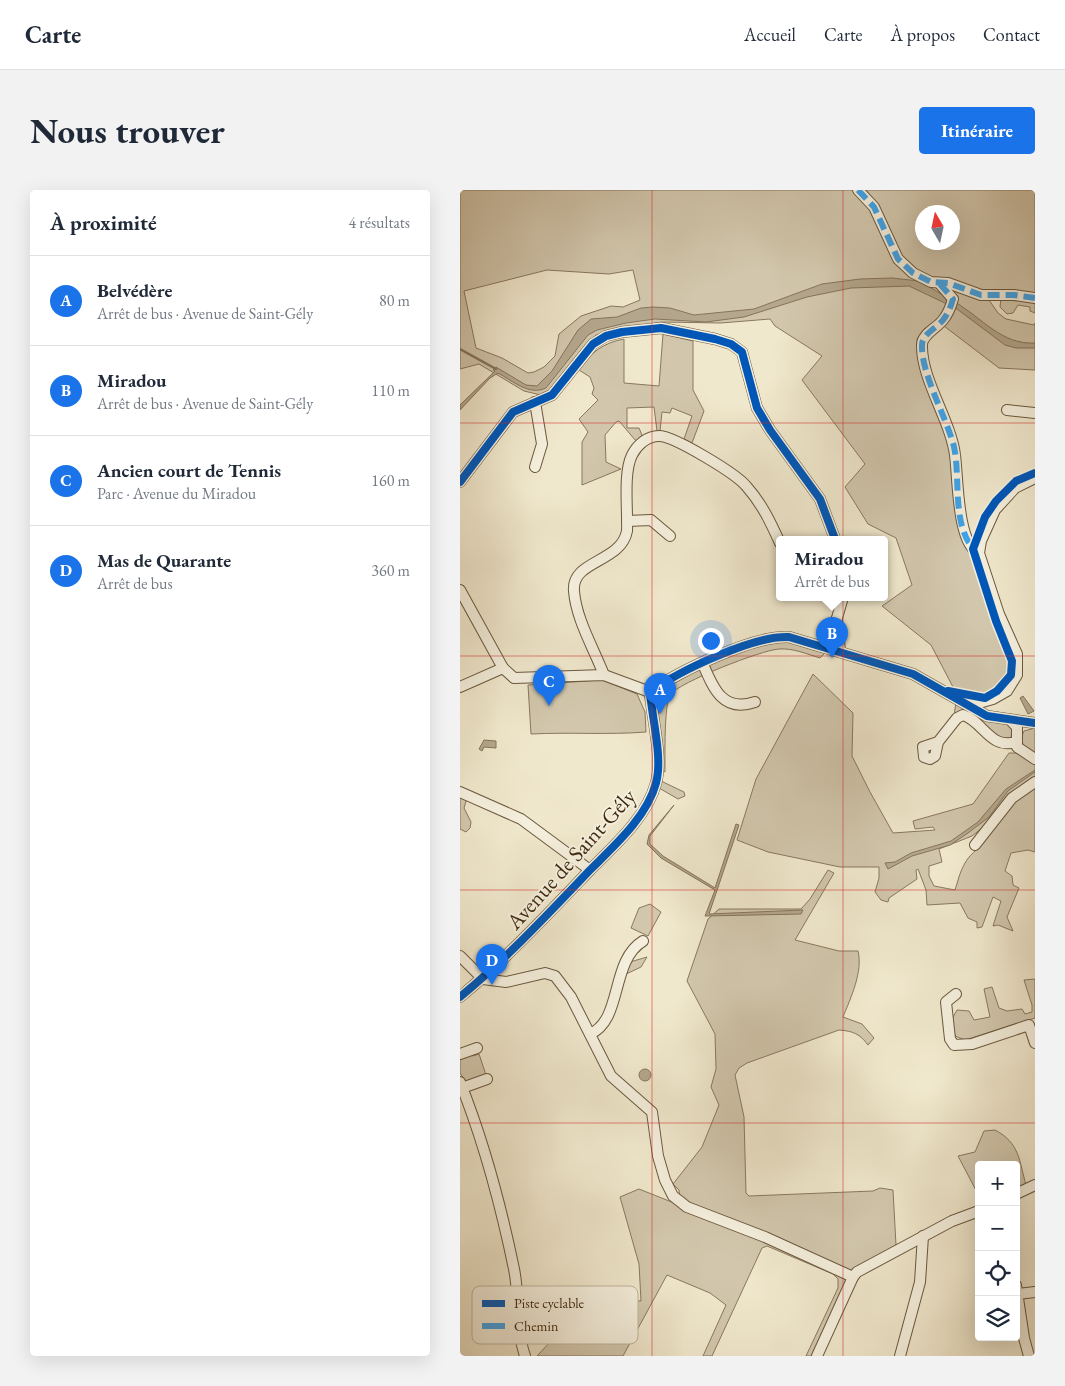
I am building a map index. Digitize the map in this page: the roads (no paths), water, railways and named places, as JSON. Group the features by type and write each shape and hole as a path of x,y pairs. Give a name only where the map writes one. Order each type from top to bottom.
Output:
{"street":[{"path":"858,190 874,207 894,253 902,264 924,279 940,284 948,283 987,296 1014,295 1035,298"},
{"path":"940,284 953,299 952,303 944,320 923,338 922,347 935,397 953,444 962,525 973,549 980,552"},
{"path":"460,482 513,412 552,395 581,356 593,344 606,336 639,329 661,328 731,344 742,352 757,408 820,499 834,536"},
{"path":"535,402 542,444 535,467"},
{"path":"1007,410 1035,413"},
{"path":"604,675 576,600 575,582 577,575 605,558 620,546 626,536 631,456 639,445 648,438 664,436 734,475 747,486 765,511 777,536"},
{"path":"961,702 979,703 996,698 1010,687 1017,675 1018,658 999,614 980,552 983,536 995,510 1015,488 1035,478"},
{"path":"627,521 651,520 670,536"},
{"path":"460,590 503,668 514,678 520,680 604,675 650,692 663,683 703,664 771,637 789,638 840,651 913,674 989,717 1012,722 1035,723"},
{"path":"840,651 836,628 842,601"},
{"path":"821,646 837,618"},
{"path":"703,664 714,688 722,698 735,703 756,702"},
{"path":"460,687 503,668"},
{"name":"Avenue de Saint-Gély","path":"460,997 507,957 590,870 644,809 654,790 658,772 650,692"},
{"path":"989,717 996,698"},
{"path":"938,742 957,718 963,715 970,718 993,739 1005,744 1016,742"},
{"path":"1012,722 1017,727 1016,742 1019,750 1033,758"},
{"path":"975,845 1012,798 1035,782"},
{"path":"460,792 521,819 590,870"},
{"path":"590,1034 603,1025 624,964 630,953 644,941"},
{"path":"460,956 483,979 506,982 534,974 551,974 558,980 571,997 611,1076 652,1112 662,1172 668,1187 679,1202 694,1210 765,1237 853,1277"},
{"path":"956,994 946,1002 950,1039 954,1045 972,1044 1032,1024 1035,1043"},
{"path":"460,1054 477,1048"},
{"path":"487,1079 461,1085 485,1152 515,1270 516,1286"},
{"path":"1020,1192 1035,1185"},
{"path":"817,1356 853,1277 869,1264 952,1221 975,1212"},
{"path":"900,1356 920,1282 923,1236"},
{"path":"1020,1290 1035,1292"},
{"path":"1018,1296 1024,1338 1029,1356"}],"waterway":[{"path":"460,349 496,369"}],"place":[{"name":"Miradou","path":"832,658"},
{"name":"Ancien court de Tennis","path":"549,706"},
{"name":"Belvédère","path":"660,714"},
{"name":"Mas de Quarante","path":"492,985"}]}
